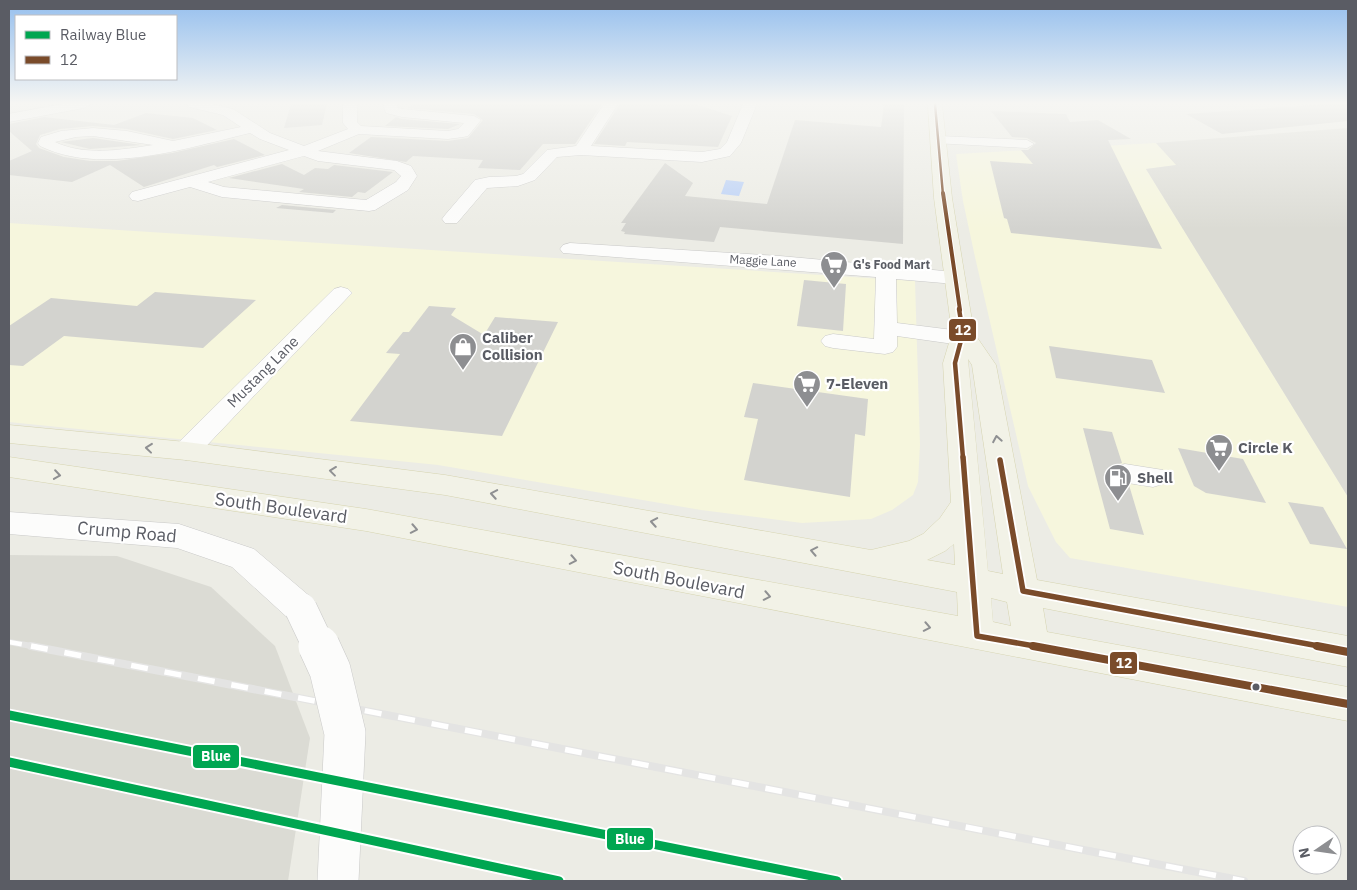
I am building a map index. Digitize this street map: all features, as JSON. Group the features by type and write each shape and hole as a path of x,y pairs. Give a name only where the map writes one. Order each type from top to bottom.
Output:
{"main road":[{"path":"939,146 943,198 962,336 955,362 977,636"},
{"path":"962,336 984,365 1032,646"},
{"path":"9,434 186,451 445,485 862,560 1348,652"},
{"name":"South Boulevard","path":"9,468 366,520 1348,704"},
{"path":"862,560 920,552 938,540 952,527 967,501"}],"street":[{"path":"48,146 50,148 80,154 138,153 174,146"},
{"path":"189,181 222,192 369,206 407,182 407,171 386,164 337,160 292,146"},
{"path":"138,196 304,151 318,146"},
{"path":"580,150 583,146"},
{"path":"451,219 481,184 518,181 529,177 552,153 580,150 714,157 726,153 731,146"},
{"name":"Maggie Lane","path":"570,249 798,263 796,276 886,278"},
{"path":"833,341 885,347 886,278 955,278"},
{"name":"Mustang Lane","path":"186,451 341,293"},
{"path":"885,328 962,336"},
{"name":"Crump Road","path":"9,523 179,536 243,558 301,609 330,670 345,733 338,881"}],"shaded area":[{"path":"1110,146 1158,146 1177,165 1146,169 1348,497 1348,607 1070,558 1056,542 1028,486 975,257 963,201 956,154"},
{"path":"1158,146 1348,146 1348,497 1146,169 1176,165"},
{"path":"9,223 915,281 920,445 918,482 913,495 892,510 871,519 802,523 701,510 438,465 9,422"},
{"path":"9,555 117,556 211,587 275,646 310,738 288,881 9,881"}],"water":[{"path":"726,180 744,182 739,196 721,194"}],"building":[{"path":"26,146 37,146 39,148 64,157 90,161 117,161 172,153 205,146 247,146 265,155 217,167 214,165 144,187 110,165 72,182 9,175 9,161 32,151"},
{"path":"76,146 134,146 90,149"},
{"path":"359,146 542,146 520,170 478,168 483,160 413,156 406,162 349,153"},
{"path":"691,146 719,146 718,147"},
{"path":"786,146 904,146 903,244 720,227 714,242 624,234 625,232 621,231 626,223 621,223 665,163 693,183 685,196 767,204"},
{"path":"1033,146 1111,146 1162,249 1011,233 1007,219 1004,218 990,161 1033,164 1021,150 1028,150"},
{"path":"282,164 304,175 315,168 328,169 334,165 393,172 365,193 358,192 352,197 299,192 304,189 229,178"},
{"path":"282,205 336,210 333,213 276,208"},
{"path":"804,280 846,284 843,331 797,326"},
{"path":"155,292 256,300 203,348 64,336 23,366 9,365 9,326 51,298 137,306"},
{"name":"Caliber Collision","path":"429,306 456,308 451,315 484,335 495,317 558,322 502,436 350,421 400,354 386,353 403,332 409,332"},
{"path":"1049,346 1152,360 1165,393 1056,378"},
{"path":"753,383 868,399 865,436 855,434 850,497 744,480 758,419 744,417"},
{"name":"Shell","path":"1083,428 1112,432 1122,463 1113,466 1109,475 1115,483 1129,485 1144,535 1110,529"},
{"name":"Circle K","path":"1178,448 1243,459 1266,503 1206,493 1194,486"},
{"path":"1288,502 1323,507 1347,549 1310,544"}],"railway":[{"path":"9,642 37,647"},
{"path":"31,646 1244,881"}],"rail line":[{"name":"Blue","path":"9,715 837,881"},
{"name":"Blue","path":"9,762 559,881"}],"transit line":[{"name":"12","path":"939,146 943,198 963,333 955,363 977,636 1348,704"},
{"name":"12","path":"1000,460 1023,591 1348,652"}],"place":[{"name":"G's Food Mart","path":"834,289"},
{"name":"Caliber Collision","path":"463,371"},
{"name":"7-Eleven","path":"807,408"},
{"name":"Circle K","path":"1219,472"},
{"name":"Shell","path":"1118,502"}]}
